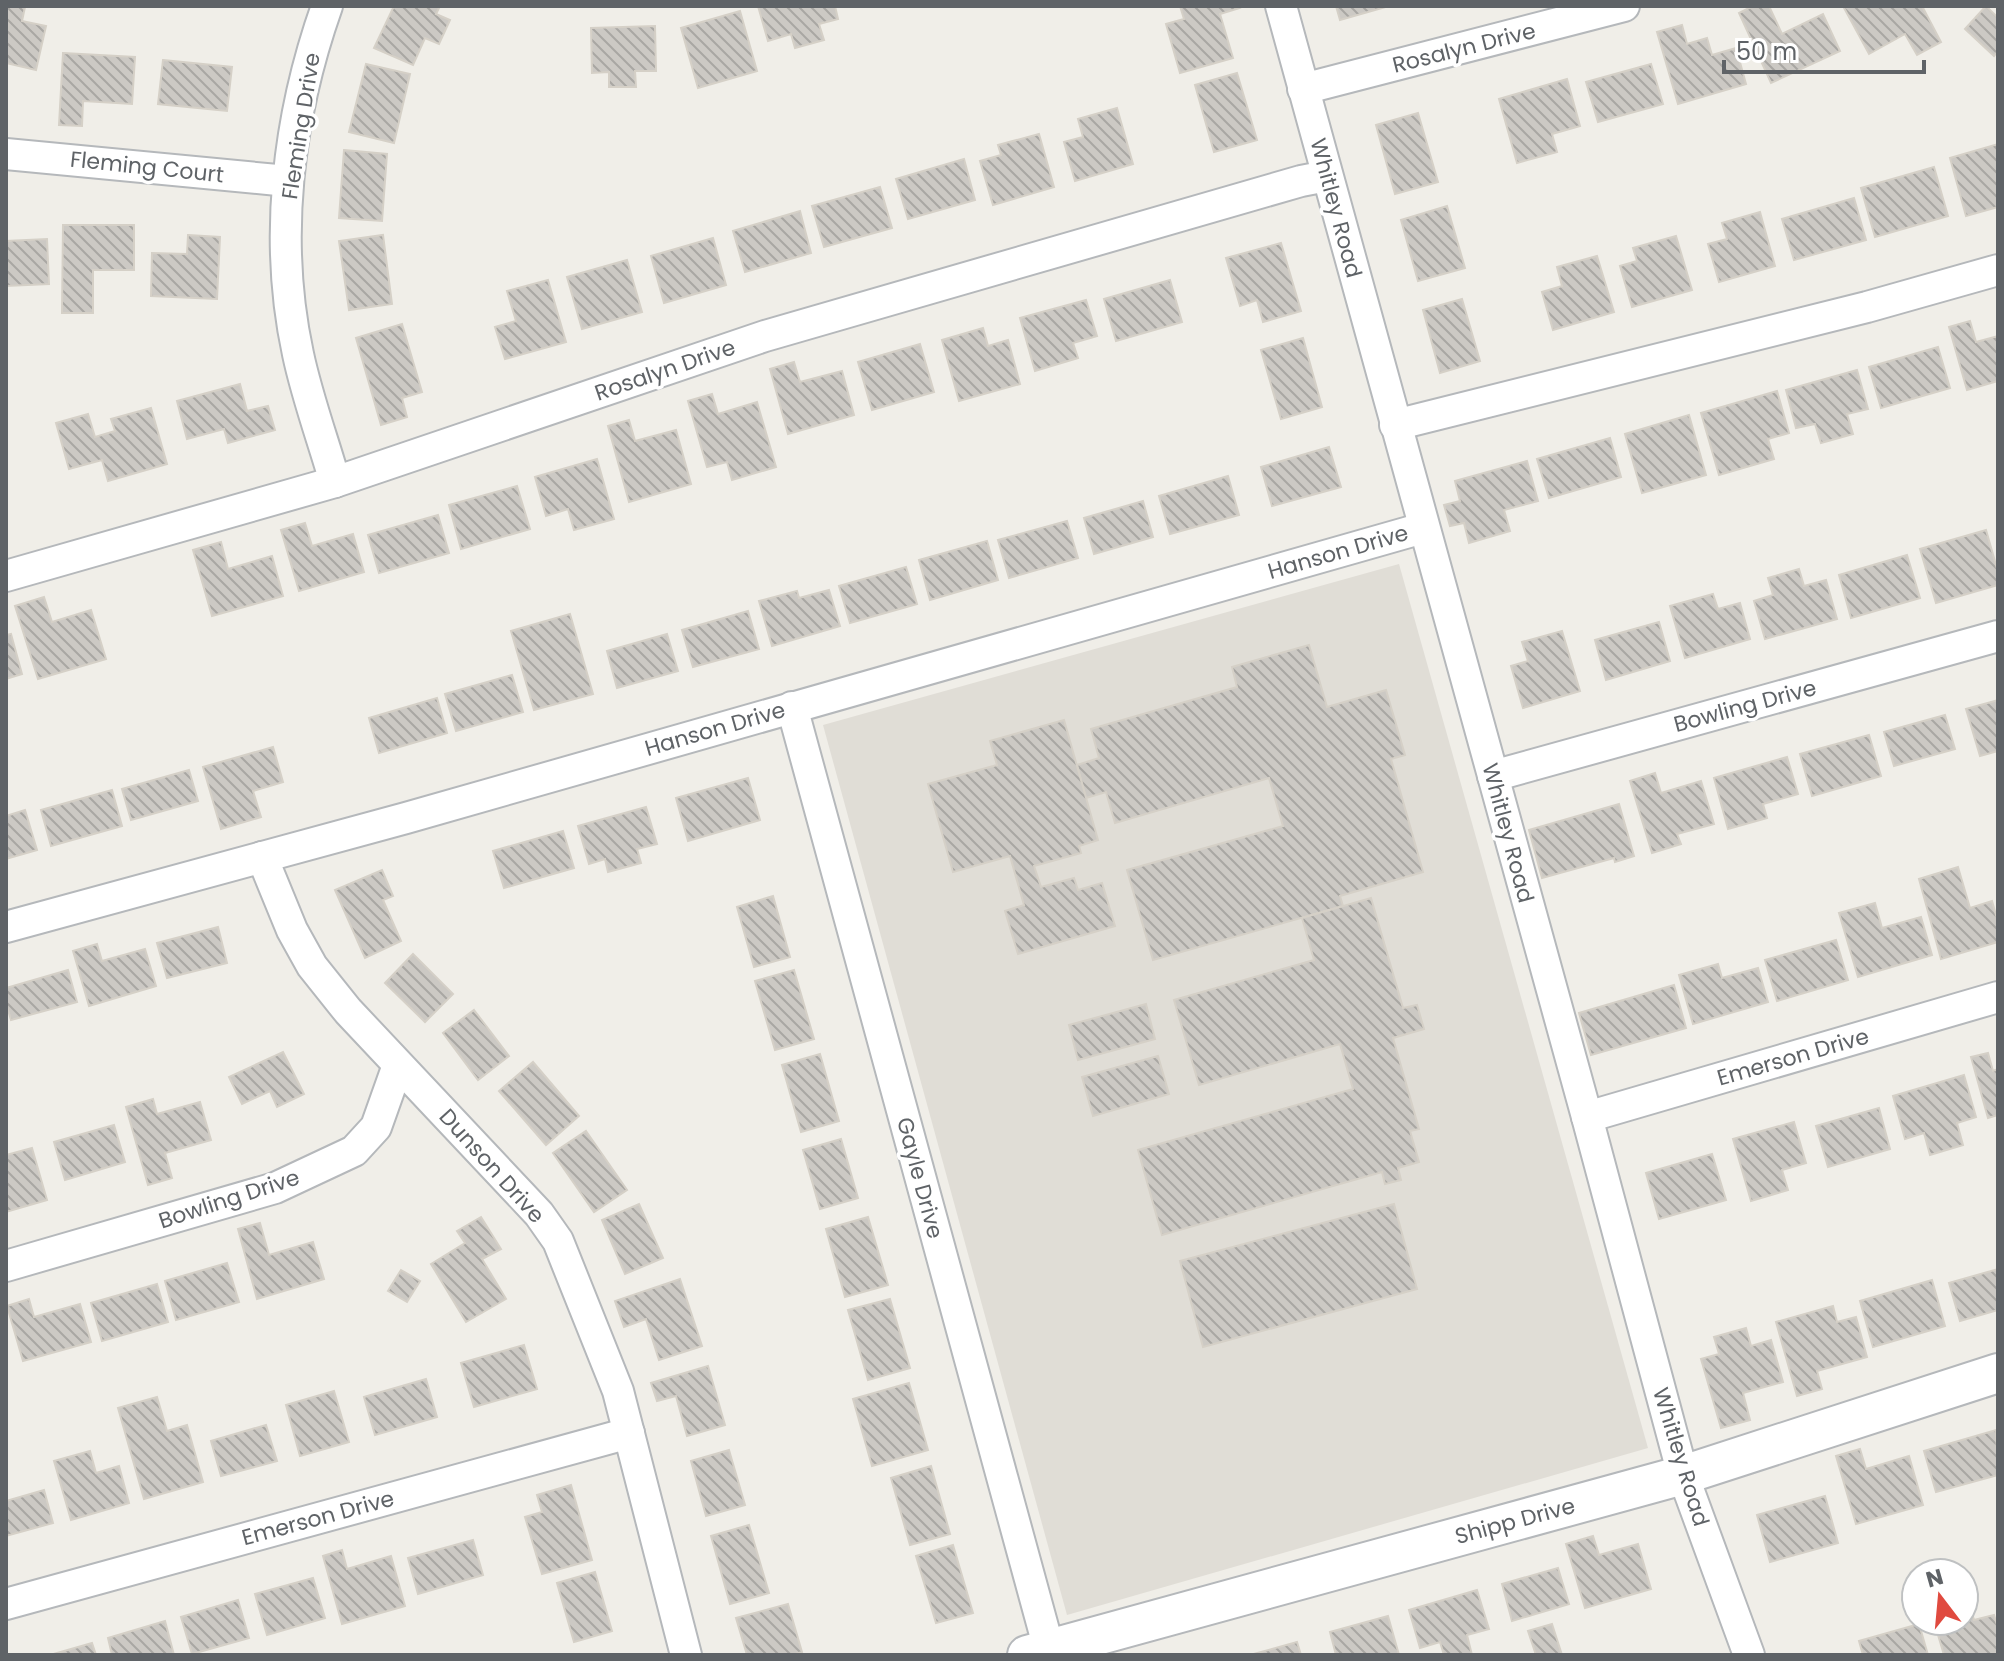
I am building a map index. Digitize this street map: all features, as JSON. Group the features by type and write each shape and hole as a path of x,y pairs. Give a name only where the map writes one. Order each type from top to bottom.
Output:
{"street":[{"name":"Fleming Drive","path":"327,6 308,61 288,181 286,264 298,353 335,482"},
{"name":"Whitley Road","path":"1281,6 1683,1475 1749,1655"},
{"name":"Rosalyn Drive","path":"1303,89 1624,6"},
{"name":"Fleming Court","path":"6,154 288,181"},
{"name":"Rosalyn Drive","path":"6,576 335,482 765,336 1327,176"},
{"path":"1395,425 1867,307 1998,270"},
{"name":"Hanson Drive","path":"6,927 1423,528"},
{"name":"Bowling Drive","path":"1493,776 1998,636"},
{"name":"Gayle Drive","path":"792,707 1038,1652"},
{"name":"Dunson Drive","path":"262,857 292,930 312,966 348,1011 539,1214 558,1241 618,1391 686,1655"},
{"name":"Emerson Drive","path":"1587,1117 1998,997"},
{"name":"Bowling Drive","path":"6,1266 275,1188 354,1151 376,1127 398,1065"},
{"name":"Shipp Drive","path":"1038,1652 1683,1475 1998,1373"},
{"name":"Emerson Drive","path":"6,1604 629,1433"}],"shaded area":[{"path":"1399,564 1648,1448 1067,1615 823,725"}],"building":[{"path":"6,6 25,7 22,21 46,26 36,70 6,63"},
{"path":"394,6 440,6 436,14 450,20 439,44 425,38 413,65 374,48"},
{"path":"758,6 835,6 838,19 819,24 824,40 795,48 791,34 768,41"},
{"path":"1180,6 1239,6 1220,14 1233,58 1180,73 1166,24 1184,19"},
{"path":"1336,6 1389,6 1340,20"},
{"path":"1753,6 1769,6 1782,34 1823,14 1840,51 1771,83 1739,13"},
{"path":"1843,6 1922,6 1941,42 1917,55 1905,34 1869,54"},
{"path":"1986,6 1998,18 1998,51 1994,56 1965,29"},
{"path":"740,11 757,71 698,88 681,28"},
{"path":"1682,25 1687,44 1707,38 1712,55 1736,48 1746,84 1678,104 1657,32"},
{"path":"655,26 656,71 635,71 636,87 609,87 609,72 592,73 591,28"},
{"path":"63,53 135,57 132,104 83,101 82,126 59,125"},
{"path":"163,60 232,67 227,111 158,104"},
{"path":"366,64 410,74 394,143 349,132"},
{"path":"1651,64 1663,104 1598,122 1586,82"},
{"path":"1237,73 1257,140 1214,152 1195,85"},
{"path":"1567,79 1580,126 1552,134 1557,152 1517,163 1499,99"},
{"path":"1117,108 1133,164 1075,181 1064,142 1083,137 1078,119"},
{"path":"1418,113 1438,182 1395,194 1376,125"},
{"path":"1039,134 1054,187 993,205 980,161 1001,155 998,145"},
{"path":"1998,144 1998,207 1966,216 1950,158"},
{"path":"344,150 387,154 382,221 339,218"},
{"path":"964,159 975,200 908,219 896,179"},
{"path":"1934,167 1948,216 1875,237 1861,188"},
{"path":"880,187 892,228 824,247 812,206"},
{"path":"1854,198 1866,240 1794,260 1782,219"},
{"path":"1447,206 1465,268 1418,281 1401,220"},
{"path":"800,211 811,253 745,272 733,231"},
{"path":"1760,212 1775,266 1719,282 1708,244 1727,239 1722,223"},
{"path":"63,225 134,225 134,270 93,270 93,313 62,313"},
{"path":"188,235 220,237 217,299 151,296 152,253 187,254"},
{"path":"383,235 392,304 349,310 339,241"},
{"path":"1676,236 1692,290 1632,307 1620,266 1637,261 1633,248"},
{"path":"713,238 726,285 664,303 651,256"},
{"path":"47,239 49,284 6,286 6,241"},
{"path":"1281,243 1301,311 1263,322 1257,300 1240,306 1226,258"},
{"path":"1597,256 1614,312 1553,330 1542,292 1562,286 1557,267"},
{"path":"627,260 642,312 582,329 567,277"},
{"path":"548,280 566,342 505,359 495,327 516,321 507,291"},
{"path":"1170,280 1182,322 1116,341 1104,299"},
{"path":"1462,299 1480,361 1440,373 1423,310"},
{"path":"1086,300 1097,336 1073,343 1078,358 1035,371 1020,318"},
{"path":"1970,321 1976,342 1998,336 1998,381 1967,390 1949,327"},
{"path":"402,324 422,392 402,398 407,417 381,425 356,338"},
{"path":"983,328 988,346 1008,340 1020,384 959,401 942,340"},
{"path":"1303,338 1322,407 1281,419 1261,350"},
{"path":"920,344 934,392 872,410 858,362"},
{"path":"1938,347 1950,388 1881,408 1869,367"},
{"path":"794,362 800,382 842,371 854,415 788,434 770,369"},
{"path":"1857,370 1868,409 1847,414 1853,434 1821,443 1815,424 1796,428 1786,390"},
{"path":"240,384 247,411 268,406 275,430 228,443 224,429 187,439 177,401"},
{"path":"1777,391 1789,433 1768,439 1774,459 1719,475 1701,413"},
{"path":"712,394 718,414 757,402 776,467 732,480 727,462 707,467 688,401"},
{"path":"151,408 167,464 108,481 102,460 69,469 56,423 88,414 95,437 115,431 111,419"},
{"path":"1689,415 1706,475 1642,493 1625,434"},
{"path":"629,420 635,441 676,430 691,484 629,502 608,426"},
{"path":"1610,438 1621,477 1549,498 1537,459"},
{"path":"1329,447 1341,487 1272,506 1261,467"},
{"path":"597,459 614,519 574,530 568,509 546,516 535,477"},
{"path":"1527,461 1538,501 1504,510 1510,531 1469,543 1464,523 1450,526 1444,505 1460,501 1455,481"},
{"path":"1228,476 1239,515 1170,534 1159,496"},
{"path":"517,486 530,529 461,549 449,505"},
{"path":"1143,501 1153,537 1094,554 1084,518"},
{"path":"438,515 449,553 379,573 368,535"},
{"path":"1067,521 1078,558 1009,578 998,540"},
{"path":"305,523 312,546 353,534 364,572 299,591 281,530"},
{"path":"1986,530 1998,572 1998,585 1936,603 1920,549"},
{"path":"987,541 998,580 930,600 919,560"},
{"path":"221,542 228,569 272,556 283,596 212,616 193,550"},
{"path":"1907,555 1920,598 1851,618 1839,575"},
{"path":"906,567 917,604 850,623 839,586"},
{"path":"1799,569 1804,586 1826,580 1837,619 1765,639 1754,601 1773,595 1768,578"},
{"path":"829,590 840,626 772,646 759,601 797,591 799,598"},
{"path":"1713,594 1718,609 1740,603 1750,639 1685,658 1670,606"},
{"path":"44,597 52,622 91,610 106,659 38,679 15,606"},
{"path":"748,611 759,649 693,667 682,630"},
{"path":"570,614 593,694 534,710 511,631"},
{"path":"1659,622 1670,661 1606,680 1595,640"},
{"path":"1562,631 1580,691 1523,708 1511,666 1528,661 1522,642"},
{"path":"11,634 22,674 6,679 6,635"},
{"path":"667,634 678,671 617,688 607,651"},
{"path":"1309,645 1327,707 1386,690 1405,755 1391,759 1423,872 1340,896 1343,906 1153,960 1127,870 1283,826 1269,778 1115,823 1106,792 1086,798 1077,765 1099,758 1091,729 1237,687 1232,667"},
{"path":"512,675 523,712 456,731 445,694"},
{"path":"437,698 447,733 379,753 369,718"},
{"path":"1998,700 1998,751 1980,756 1966,709"},
{"path":"1945,715 1955,749 1894,766 1884,732"},
{"path":"1064,720 1098,840 1079,846 1081,853 1034,866 1041,887 1074,878 1078,890 1102,883 1115,926 1018,954 1005,911 1024,905 1010,856 953,872 928,784 997,765 990,741"},
{"path":"1869,735 1881,776 1812,796 1800,754"},
{"path":"273,747 283,782 253,791 261,817 221,829 203,767"},
{"path":"1787,757 1798,794 1763,804 1767,818 1728,829 1714,778"},
{"path":"189,770 198,801 131,820 122,789"},
{"path":"1655,773 1661,793 1701,781 1714,824 1677,834 1681,844 1652,853 1630,781"},
{"path":"748,778 760,820 688,841 676,798"},
{"path":"112,790 122,826 51,846 41,810"},
{"path":"1619,804 1634,856 1615,862 1614,858 1542,878 1529,830"},
{"path":"646,807 657,844 637,849 641,863 608,872 605,859 589,864 578,826"},
{"path":"25,810 37,850 6,859 6,816"},
{"path":"563,831 574,868 504,888 493,851"},
{"path":"1958,867 1970,908 1992,901 1998,922 1998,942 1941,959 1919,879"},
{"path":"382,870 393,896 383,900 401,941 365,958 335,890"},
{"path":"773,896 790,957 754,967 737,907"},
{"path":"1371,898 1403,1008 1417,1005 1424,1029 1393,1038 1419,1129 1410,1131 1419,1162 1398,1168 1401,1180 1385,1184 1382,1172 1162,1235 1138,1150 1353,1089 1340,1044 1199,1085 1174,1000 1314,960 1302,918"},
{"path":"1875,903 1882,928 1921,917 1932,955 1858,977 1839,913"},
{"path":"218,927 227,963 167,978 157,943"},
{"path":"1836,940 1848,980 1777,1001 1765,960"},
{"path":"97,944 102,961 145,949 156,986 89,1006 73,951"},
{"path":"413,954 453,994 425,1022 385,983"},
{"path":"1718,964 1722,978 1758,968 1768,1002 1693,1024 1679,975"},
{"path":"68,970 77,1002 11,1020 6,988"},
{"path":"794,970 814,1039 775,1050 755,981"},
{"path":"1674,985 1686,1028 1591,1055 1579,1013"},
{"path":"1146,1004 1155,1039 1078,1060 1069,1025"},
{"path":"474,1010 509,1056 478,1080 443,1033"},
{"path":"283,1052 304,1094 277,1107 270,1091 242,1104 229,1077"},
{"path":"1988,1053 1993,1071 1998,1069 1998,1115 1988,1118 1971,1057"},
{"path":"820,1054 839,1121 801,1132 782,1065"},
{"path":"1158,1056 1169,1094 1093,1116 1082,1077"},
{"path":"533,1062 579,1116 546,1145 499,1091"},
{"path":"1964,1075 1976,1117 1957,1123 1963,1145 1930,1155 1924,1133 1905,1139 1893,1096"},
{"path":"153,1099 157,1114 200,1102 211,1140 165,1153 172,1178 148,1185 126,1107"},
{"path":"1879,1108 1890,1149 1828,1167 1816,1126"},
{"path":"1794,1122 1806,1163 1782,1170 1788,1190 1751,1201 1733,1139"},
{"path":"114,1125 125,1162 65,1180 54,1142"},
{"path":"586,1131 627,1190 594,1212 553,1153"},
{"path":"841,1139 858,1198 820,1209 803,1150"},
{"path":"32,1148 47,1200 6,1212 6,1155"},
{"path":"1712,1154 1726,1200 1659,1219 1646,1173"},
{"path":"639,1204 663,1258 625,1274 602,1220"},
{"path":"1394,1204 1417,1289 1203,1347 1180,1261"},
{"path":"481,1217 501,1249 482,1259 506,1299 466,1322 431,1264 465,1243 457,1231"},
{"path":"868,1217 888,1285 845,1297 826,1229"},
{"path":"260,1223 269,1255 313,1242 324,1279 257,1299 238,1229"},
{"path":"227,1263 239,1302 176,1320 165,1281"},
{"path":"1998,1269 1998,1310 1960,1321 1949,1283"},
{"path":"401,1270 420,1281 407,1302 388,1291"},
{"path":"680,1279 702,1346 659,1360 646,1319 624,1327 615,1301"},
{"path":"1932,1280 1945,1326 1873,1347 1860,1301"},
{"path":"157,1284 168,1322 102,1341 91,1303"},
{"path":"29,1299 34,1317 80,1304 91,1342 23,1361 7,1306"},
{"path":"890,1299 910,1368 868,1380 848,1310"},
{"path":"1833,1306 1837,1322 1856,1317 1867,1357 1817,1371 1822,1389 1797,1396 1776,1322"},
{"path":"1746,1328 1751,1346 1771,1340 1783,1382 1743,1393 1750,1420 1721,1428 1701,1359 1719,1354 1714,1337"},
{"path":"524,1345 537,1389 474,1407 461,1363"},
{"path":"708,1366 725,1425 687,1436 676,1396 657,1401 651,1383"},
{"path":"426,1379 437,1417 375,1435 364,1397"},
{"path":"909,1383 928,1450 872,1466 853,1399"},
{"path":"334,1391 349,1442 300,1456 286,1405"},
{"path":"157,1397 167,1431 187,1425 203,1482 144,1499 118,1408"},
{"path":"266,1425 277,1461 221,1476 211,1441"},
{"path":"1996,1430 1998,1475 1936,1492 1924,1451"},
{"path":"1860,1449 1866,1469 1909,1456 1923,1505 1856,1524 1836,1456"},
{"path":"729,1450 745,1505 706,1516 691,1461"},
{"path":"90,1451 96,1473 119,1466 129,1503 71,1520 54,1461"},
{"path":"931,1466 950,1534 910,1545 891,1478"},
{"path":"571,1485 592,1560 542,1574 525,1517 542,1512 537,1495"},
{"path":"44,1490 53,1523 6,1536 6,1501"},
{"path":"1825,1496 1838,1543 1770,1562 1757,1515"},
{"path":"749,1525 769,1593 730,1604 711,1536"},
{"path":"1593,1536 1599,1555 1638,1544 1651,1589 1585,1608 1566,1544"},
{"path":"473,1540 483,1575 418,1594 408,1558"},
{"path":"953,1545 973,1613 936,1623 916,1556"},
{"path":"342,1550 347,1569 391,1556 405,1606 342,1624 323,1556"},
{"path":"1558,1568 1569,1604 1512,1621 1502,1584"},
{"path":"595,1572 612,1631 574,1642 557,1583"},
{"path":"313,1578 325,1618 267,1635 255,1594"},
{"path":"1477,1590 1489,1629 1467,1635 1472,1655 1444,1655 1440,1642 1420,1648 1409,1610"},
{"path":"238,1600 249,1638 192,1654 181,1617"},
{"path":"788,1604 802,1652 792,1655 747,1655 736,1618"},
{"path":"1994,1615 1998,1628 1998,1655 1944,1655 1939,1637 1980,1637 1980,1618"},
{"path":"1388,1616 1399,1655 1336,1655 1330,1632"},
{"path":"165,1621 174,1655 112,1655 108,1638"},
{"path":"1552,1624 1562,1655 1536,1655 1528,1631"},
{"path":"1900,1629 1900,1637 1923,1637 1928,1655 1863,1655 1859,1641"},
{"path":"1297,1642 1301,1655 1250,1655"},
{"path":"92,1643 96,1655 50,1655"}]}
